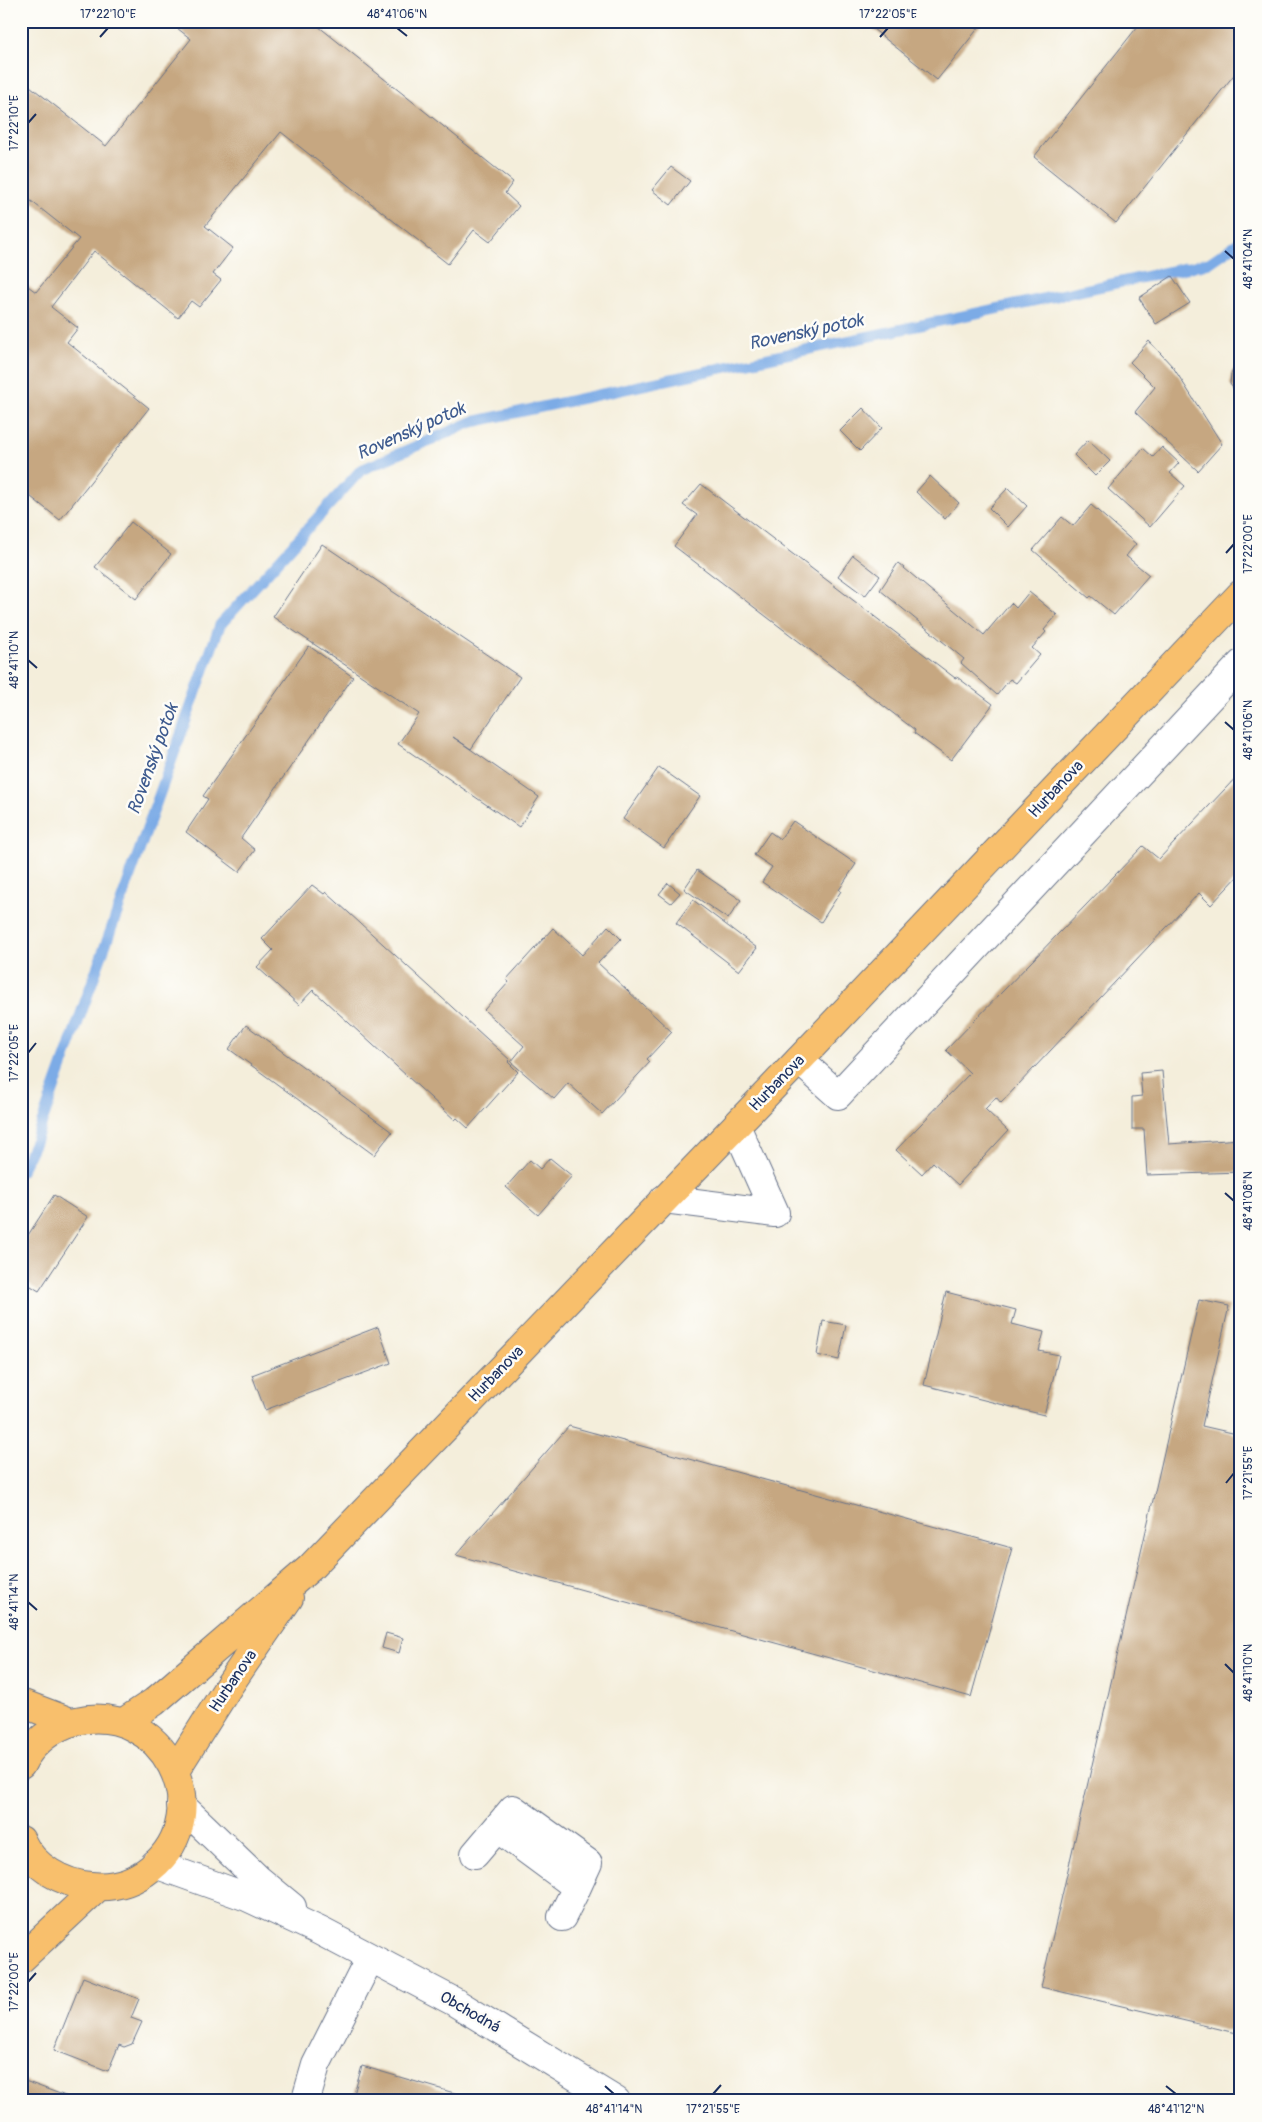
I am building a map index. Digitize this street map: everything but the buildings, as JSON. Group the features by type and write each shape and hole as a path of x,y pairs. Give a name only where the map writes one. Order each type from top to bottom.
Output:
{"main road":[{"name":"Hurbanova","path":"124,1722 154,1702 310,1568 736,1126 1241,594"},
{"name":"Hurbanova","path":"176,1771 230,1684 310,1568"},
{"path":"21,1703 71,1722"},
{"path":"21,1765 44,1736 71,1722 99,1718 124,1722 141,1731 165,1753 176,1771 180,1785 181,1805 180,1821 166,1851 155,1864 132,1880 119,1884 98,1887 78,1885 61,1879 46,1870 22,1844"},
{"path":"21,1959 98,1887"}],"lane":[{"path":"799,1060 838,1095 1241,664"},
{"path":"664,1199 775,1212 736,1126"},
{"name":"Obchodná","path":"181,1805 258,1879 320,1931"},
{"path":"475,1854 497,1828 577,1887 562,1917"},
{"name":"Obchodná","path":"155,1864 247,1897 320,1931 452,2001 616,2101"},
{"path":"307,2096 316,2065 370,1958"}],"waterway":[{"name":"Rovenský potok","path":"21,1171 35,1142 220,625 361,470 472,422 1209,263 1241,241"}]}
